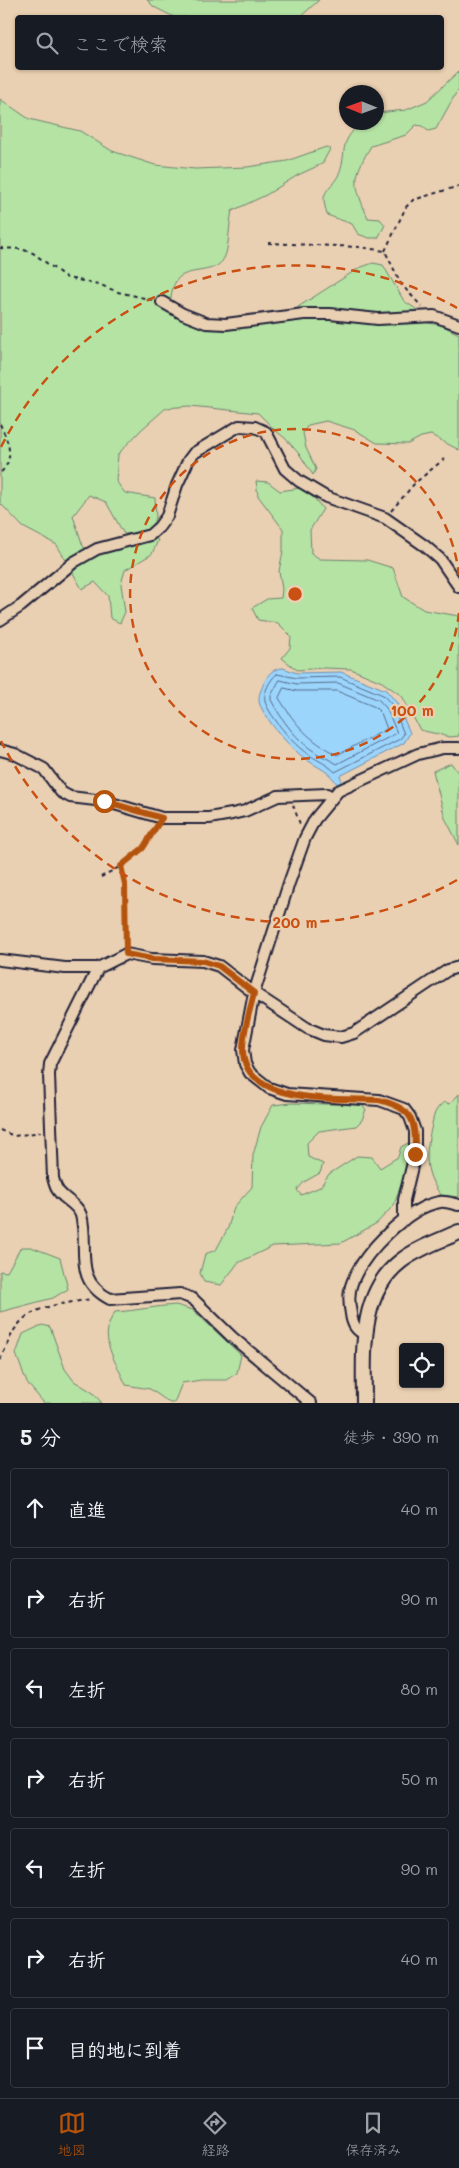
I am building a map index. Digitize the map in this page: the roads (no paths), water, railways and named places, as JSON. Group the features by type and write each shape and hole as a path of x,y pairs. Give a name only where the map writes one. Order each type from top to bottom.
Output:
{"main road":[{"path":"364,1403 367,1316 384,1278 400,1262 416,1251 459,1232"}],"street":[{"path":"162,302 183,314 206,323 226,324 304,314 330,314 378,319 434,316 459,325"},
{"path":"0,620 21,606 74,562 89,553 123,541 150,535 167,516 177,485 194,454 239,426 255,427 266,432 285,470 299,481 326,497 385,518 425,546 440,559 459,587"},
{"path":"0,750 15,754 44,769 61,792 70,797 104,801 162,818 209,818 244,811 267,800 289,796 339,792 418,754 443,748 459,748"},
{"path":"339,792 315,819 305,838 254,993 242,1050 245,1064 250,1073 268,1088 287,1094 379,1100 404,1109 410,1117 415,1131 415,1154 406,1184 404,1220"},
{"path":"0,960 65,968 98,968 126,954 152,959 203,961 219,966 254,993 307,1028 324,1035 341,1037 354,1033 448,970 459,967"},
{"path":"98,968 50,1064 53,1178 57,1190 76,1206 81,1214 88,1278 102,1295 110,1299 180,1294 192,1300 232,1337 311,1403"},
{"path":"365,1334 358,1332 352,1319 349,1303 351,1284 377,1244 404,1220 426,1206 442,1202 459,1205"},
{"path":"356,1403 364,1386"}],"water":[{"path":"283,668 297,673 341,672 386,690 397,703 410,733 404,743 340,776 342,781 337,784 327,773 307,760 287,743 268,720 260,705 259,699 264,683 271,672"}]}
